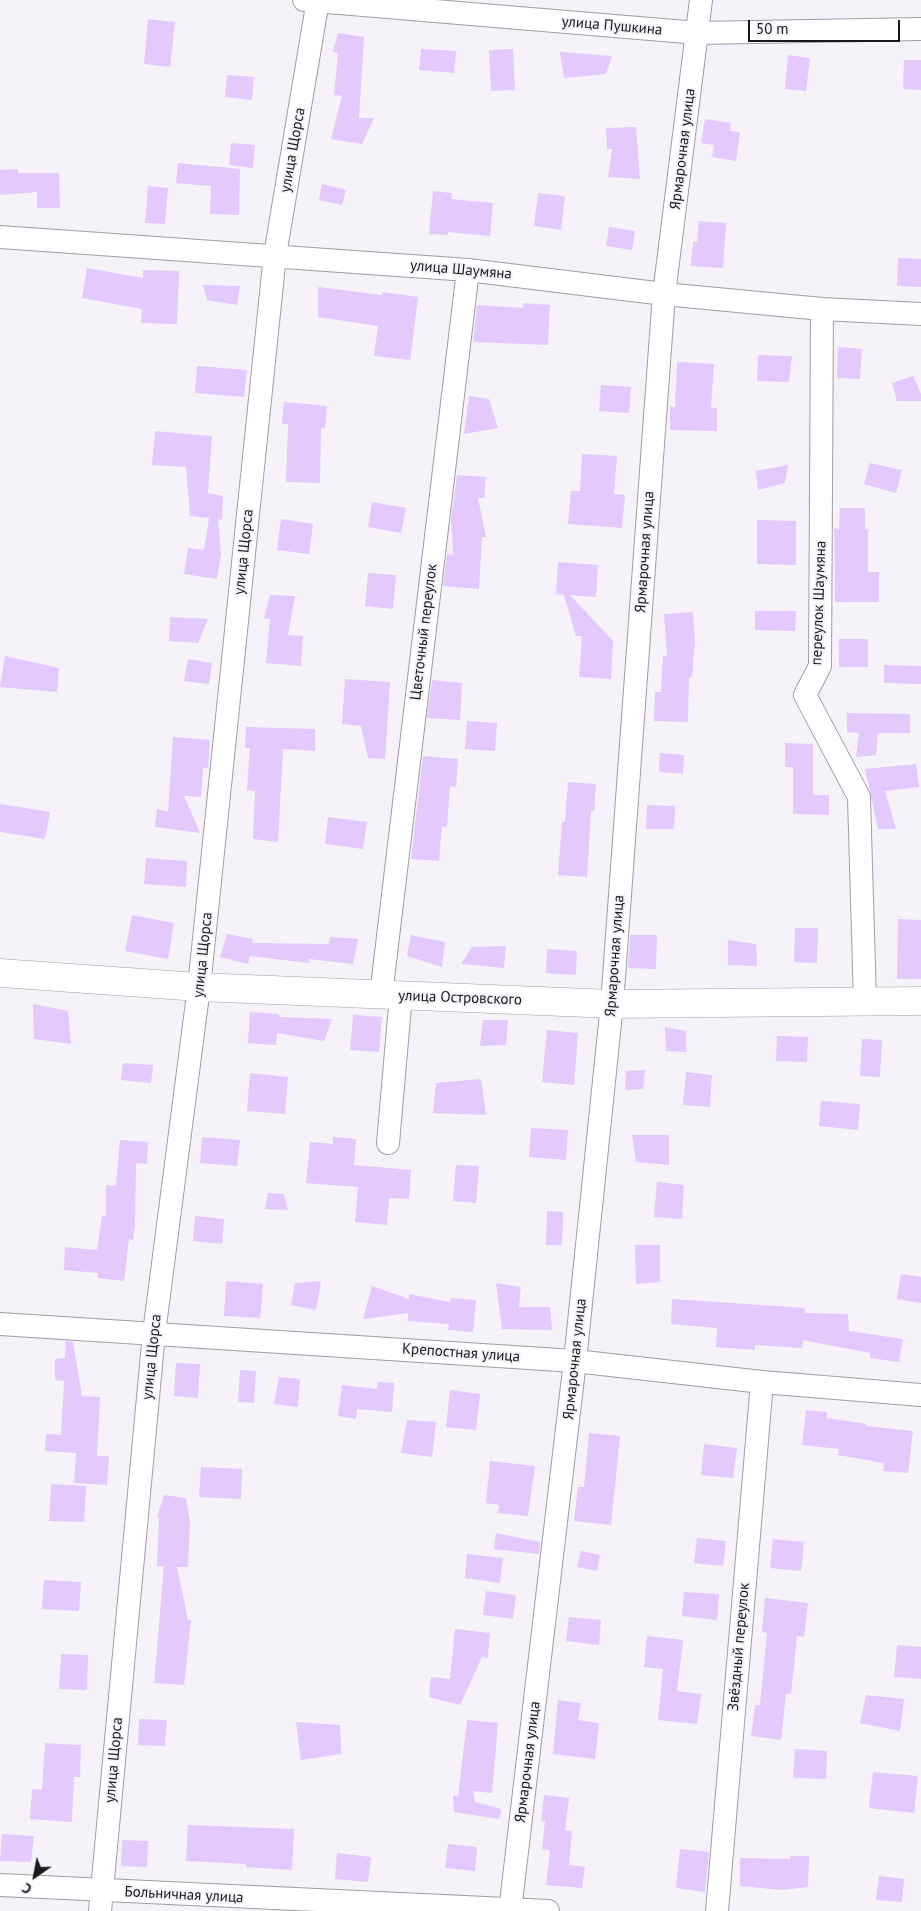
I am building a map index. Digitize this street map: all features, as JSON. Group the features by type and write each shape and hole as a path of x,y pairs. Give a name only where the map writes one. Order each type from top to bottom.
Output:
{"street":[{"name":"Ярмарочная улица","path":"510,1911 575,1361 612,1004 664,294 701,0"},
{"name":"улица Пушкина","path":"313,1 698,33 921,29"},
{"name":"улица Щорса","path":"101,1901 154,1332 199,987 275,255 313,1"},
{"name":"улица Шаумяна","path":"0,237 468,270 664,294 822,309 921,314"},
{"name":"Цветочный переулок","path":"388,1143 391,995 468,270"},
{"name":"переулок Шаумяна","path":"822,309 820,666 805,695 859,797 865,1002"},
{"name":"улица Островского","path":"0,973 199,987 612,1004 921,1001"},
{"name":"Крепостная улица","path":"0,1324 154,1332 575,1361 762,1382 921,1395"},
{"name":"Звёздный переулок","path":"717,1911 762,1382"},
{"name":"Больничная улица","path":"0,1886 101,1901 548,1911"}],"building":[{"path":"148,19 175,22 170,67 144,64"},
{"path":"338,33 364,37 359,118 374,118 362,144 331,139 342,96 334,95 338,53 333,52"},
{"path":"421,49 456,51 454,73 419,70"},
{"path":"513,49 515,90 491,91 489,50"},
{"path":"560,52 612,56 606,74 564,78"},
{"path":"788,55 810,58 806,91 785,89"},
{"path":"904,60 921,60 921,90 903,89"},
{"path":"227,75 254,77 252,100 225,97"},
{"path":"705,119 731,123 730,131 740,132 736,161 712,157 714,145 701,143"},
{"path":"636,127 640,179 608,177 612,149 607,149 606,128"},
{"path":"231,143 255,145 253,168 229,165"},
{"path":"178,163 240,169 239,215 210,214 211,186 176,183"},
{"path":"18,169 18,173 59,173 60,208 37,208 37,192 0,195 0,170"},
{"path":"322,184 346,190 342,205 319,200"},
{"path":"148,186 168,188 165,224 145,223"},
{"path":"433,191 452,193 451,199 493,203 490,236 448,232 448,235 429,234"},
{"path":"538,193 565,196 561,230 534,226"},
{"path":"699,221 726,223 723,268 691,266 693,242 697,242"},
{"path":"609,227 635,231 632,250 606,246"},
{"path":"898,258 921,259 921,287 897,286"},
{"path":"87,268 143,278 143,270 179,271 177,324 141,323 142,309 82,298"},
{"path":"203,285 240,286 237,305 207,300"},
{"path":"318,287 382,295 382,292 418,297 410,360 374,356 378,326 318,317"},
{"path":"523,303 550,305 548,345 473,342 477,305 523,308"},
{"path":"838,347 862,349 860,379 837,378"},
{"path":"758,355 792,356 789,382 757,381"},
{"path":"677,362 714,364 711,408 717,408 717,431 670,430 670,407 675,407"},
{"path":"197,366 247,370 244,397 195,393"},
{"path":"913,376 921,394 921,401 897,401 892,383"},
{"path":"601,385 631,387 629,413 599,411"},
{"path":"469,396 489,399 498,428 464,434"},
{"path":"284,402 327,406 325,428 321,428 320,483 286,482 288,424 282,424"},
{"path":"155,431 212,436 208,493 223,496 222,520 218,519 221,554 217,579 184,574 188,548 204,550 209,518 190,516 186,467 152,465"},
{"path":"582,454 617,456 614,494 625,495 622,528 568,524 571,491 580,491"},
{"path":"870,463 902,470 896,493 864,484"},
{"path":"788,465 785,483 758,490 756,471"},
{"path":"457,475 486,477 484,498 478,498 486,537 482,537 479,589 443,586 447,554 453,555 451,520"},
{"path":"372,502 406,508 401,533 368,527"},
{"path":"840,508 865,508 865,529 868,529 868,572 879,572 879,602 835,602 834,528 839,529"},
{"path":"281,519 313,524 309,554 277,550"},
{"path":"757,520 796,521 796,565 757,564"},
{"path":"558,562 598,565 596,597 570,595 613,641 611,679 579,677 582,636 576,636 564,595 556,594"},
{"path":"368,573 396,575 393,609 365,606"},
{"path":"270,595 295,596 288,635 303,636 301,666 266,663 270,619 264,618"},
{"path":"755,611 796,611 795,631 755,630"},
{"path":"693,612 695,642 692,677 689,677 688,722 654,721 655,692 661,692 663,656 667,656 664,614"},
{"path":"170,617 208,619 198,643 169,641"},
{"path":"839,639 868,639 868,667 839,667"},
{"path":"5,656 59,668 57,692 0,687"},
{"path":"188,659 212,663 209,684 184,681"},
{"path":"884,665 921,666 921,684 884,683"},
{"path":"345,679 390,682 385,759 368,758 361,726 342,724"},
{"path":"432,680 462,683 460,720 427,718"},
{"path":"847,713 910,714 910,733 878,733 876,755 856,757 859,733 847,732"},
{"path":"467,721 497,723 495,751 465,749"},
{"path":"246,727 315,729 315,751 283,749 278,842 253,839 255,791 247,790 250,748 245,748"},
{"path":"173,737 210,740 208,768 203,768 201,797 184,796 200,833 155,827 157,809 168,812"},
{"path":"785,743 813,744 813,795 829,795 829,815 793,814 793,767 785,767"},
{"path":"660,753 684,755 683,774 659,772"},
{"path":"423,756 458,759 456,787 450,786 447,827 442,826 439,861 411,859"},
{"path":"916,764 919,787 885,791 896,829 878,829 865,769"},
{"path":"568,782 596,784 594,811 591,811 587,877 558,875 562,822 565,822"},
{"path":"0,804 50,812 45,839 0,832"},
{"path":"647,805 675,806 674,829 646,829"},
{"path":"328,817 367,822 363,849 325,844"},
{"path":"146,858 187,861 186,887 144,884"},
{"path":"132,915 174,923 168,959 125,951"},
{"path":"898,919 921,920 921,979 897,979"},
{"path":"795,928 818,928 817,963 794,962"},
{"path":"227,934 253,939 252,943 329,944 330,937 358,939 353,964 309,959 309,963 250,956 248,964 220,957"},
{"path":"411,935 445,942 442,967 407,956"},
{"path":"630,935 657,935 656,969 628,968"},
{"path":"728,940 756,944 757,966 728,965"},
{"path":"506,946 504,968 461,964 472,947"},
{"path":"547,949 577,951 576,975 546,973"},
{"path":"33,1004 68,1011 71,1044 34,1039"},
{"path":"250,1012 279,1014 279,1017 332,1019 324,1041 277,1033 276,1045 248,1043"},
{"path":"353,1015 382,1017 379,1052 350,1050"},
{"path":"483,1020 508,1020 506,1045 480,1046"},
{"path":"665,1027 686,1031 686,1052 666,1051"},
{"path":"547,1030 578,1033 574,1085 542,1082"},
{"path":"777,1036 808,1037 807,1062 776,1061"},
{"path":"862,1039 882,1040 880,1077 860,1076"},
{"path":"123,1063 153,1065 151,1083 121,1080"},
{"path":"645,1070 643,1089 625,1090 626,1071"},
{"path":"686,1072 712,1075 710,1107 683,1105"},
{"path":"250,1073 288,1077 285,1114 247,1111"},
{"path":"481,1079 486,1115 433,1113 436,1083"},
{"path":"821,1101 860,1104 858,1130 819,1126"},
{"path":"531,1128 568,1130 566,1160 529,1157"},
{"path":"632,1135 669,1135 669,1165 636,1162"},
{"path":"202,1137 240,1140 237,1166 200,1163"},
{"path":"333,1137 356,1139 354,1165 411,1170 409,1199 389,1198 387,1225 355,1222 358,1187 306,1183 310,1142 333,1144"},
{"path":"120,1140 148,1142 147,1164 136,1163 135,1226 133,1240 129,1239 124,1281 98,1278 98,1273 64,1270 65,1247 97,1250 102,1216 106,1216 106,1185 116,1186"},
{"path":"456,1165 479,1166 476,1203 453,1201"},
{"path":"657,1182 684,1185 682,1219 654,1217"},
{"path":"268,1193 284,1194 288,1210 265,1209"},
{"path":"547,1211 563,1212 562,1245 546,1245"},
{"path":"195,1216 224,1219 222,1244 193,1241"},
{"path":"635,1245 660,1245 660,1282 636,1284"},
{"path":"901,1274 921,1277 921,1303 897,1299"},
{"path":"226,1281 263,1284 260,1318 224,1316"},
{"path":"321,1281 316,1310 291,1305 295,1283"},
{"path":"496,1283 521,1287 519,1307 550,1307 552,1330 502,1329"},
{"path":"372,1286 409,1299 409,1294 450,1302 451,1298 476,1300 473,1332 448,1330 449,1324 408,1321 408,1313 363,1319"},
{"path":"672,1299 805,1308 805,1313 848,1314 849,1331 903,1339 899,1362 870,1358 870,1353 803,1340 802,1348 755,1345 755,1350 716,1347 717,1328 671,1324"},
{"path":"66,1341 73,1342 82,1396 100,1397 97,1456 109,1456 107,1485 74,1483 76,1453 45,1451 46,1434 61,1435 64,1381 55,1380 55,1359 65,1358"},
{"path":"176,1363 200,1364 198,1398 174,1396"},
{"path":"240,1370 256,1371 254,1403 238,1402"},
{"path":"279,1377 300,1379 298,1407 274,1404"},
{"path":"378,1382 394,1383 392,1412 357,1409 356,1419 338,1416 342,1385 377,1389"},
{"path":"450,1390 480,1394 476,1430 446,1427"},
{"path":"806,1410 827,1412 827,1418 867,1424 866,1426 913,1431 908,1473 883,1471 884,1463 838,1455 839,1449 802,1445"},
{"path":"407,1420 436,1422 432,1457 401,1453"},
{"path":"589,1433 620,1436 611,1525 574,1521 578,1487 584,1487"},
{"path":"704,1444 737,1448 733,1478 701,1475"},
{"path":"490,1461 535,1466 528,1516 498,1513 499,1505 486,1503"},
{"path":"201,1467 242,1469 241,1499 199,1497"},
{"path":"51,1484 86,1486 84,1522 49,1521"},
{"path":"164,1495 186,1498 190,1522 188,1567 177,1567 188,1620 191,1620 184,1685 154,1683 164,1566 157,1566 159,1518 157,1517"},
{"path":"496,1533 540,1542 539,1554 494,1549"},
{"path":"697,1538 726,1541 723,1566 694,1563"},
{"path":"773,1539 804,1542 801,1571 770,1568"},
{"path":"581,1551 600,1555 597,1571 577,1567"},
{"path":"467,1554 503,1558 500,1583 465,1578"},
{"path":"44,1580 81,1582 79,1611 42,1609"},
{"path":"486,1591 516,1595 513,1619 483,1615"},
{"path":"684,1592 719,1594 717,1620 682,1616"},
{"path":"765,1598 808,1603 804,1637 797,1636 791,1694 786,1694 781,1740 751,1736 755,1705 760,1705 767,1633 762,1632"},
{"path":"569,1617 601,1620 599,1645 566,1641"},
{"path":"455,1629 490,1633 488,1658 482,1657 460,1705 429,1697 431,1677 450,1679"},
{"path":"647,1636 683,1640 677,1691 701,1694 697,1724 658,1720 663,1669 644,1667"},
{"path":"897,1645 921,1647 921,1679 894,1677"},
{"path":"61,1654 88,1655 87,1690 59,1689"},
{"path":"866,1695 904,1699 900,1731 860,1723"},
{"path":"558,1700 581,1703 578,1720 599,1723 595,1759 553,1754"},
{"path":"139,1719 167,1720 165,1746 138,1745"},
{"path":"467,1720 498,1723 492,1793 473,1791 475,1802 501,1809 499,1819 454,1812 453,1795 458,1797"},
{"path":"296,1722 340,1725 341,1754 301,1760"},
{"path":"45,1743 81,1745 80,1777 74,1777 72,1822 30,1819 32,1789 42,1790"},
{"path":"795,1749 827,1751 826,1779 793,1778"},
{"path":"873,1772 918,1776 914,1813 869,1808"},
{"path":"544,1795 569,1798 565,1830 572,1831 569,1865 585,1867 582,1888 546,1885 550,1850 542,1849 545,1821 541,1821"},
{"path":"188,1825 294,1829 292,1870 246,1867 246,1864 186,1861"},
{"path":"2,1834 34,1836 31,1862 0,1861"},
{"path":"122,1840 148,1841 147,1867 121,1866"},
{"path":"448,1844 477,1847 475,1871 445,1868"},
{"path":"680,1849 709,1852 705,1892 676,1888"},
{"path":"337,1853 371,1857 368,1882 335,1879"},
{"path":"790,1856 809,1856 808,1887 782,1890 740,1886 740,1858 790,1859"},
{"path":"879,1876 904,1879 902,1902 876,1900"}]}
